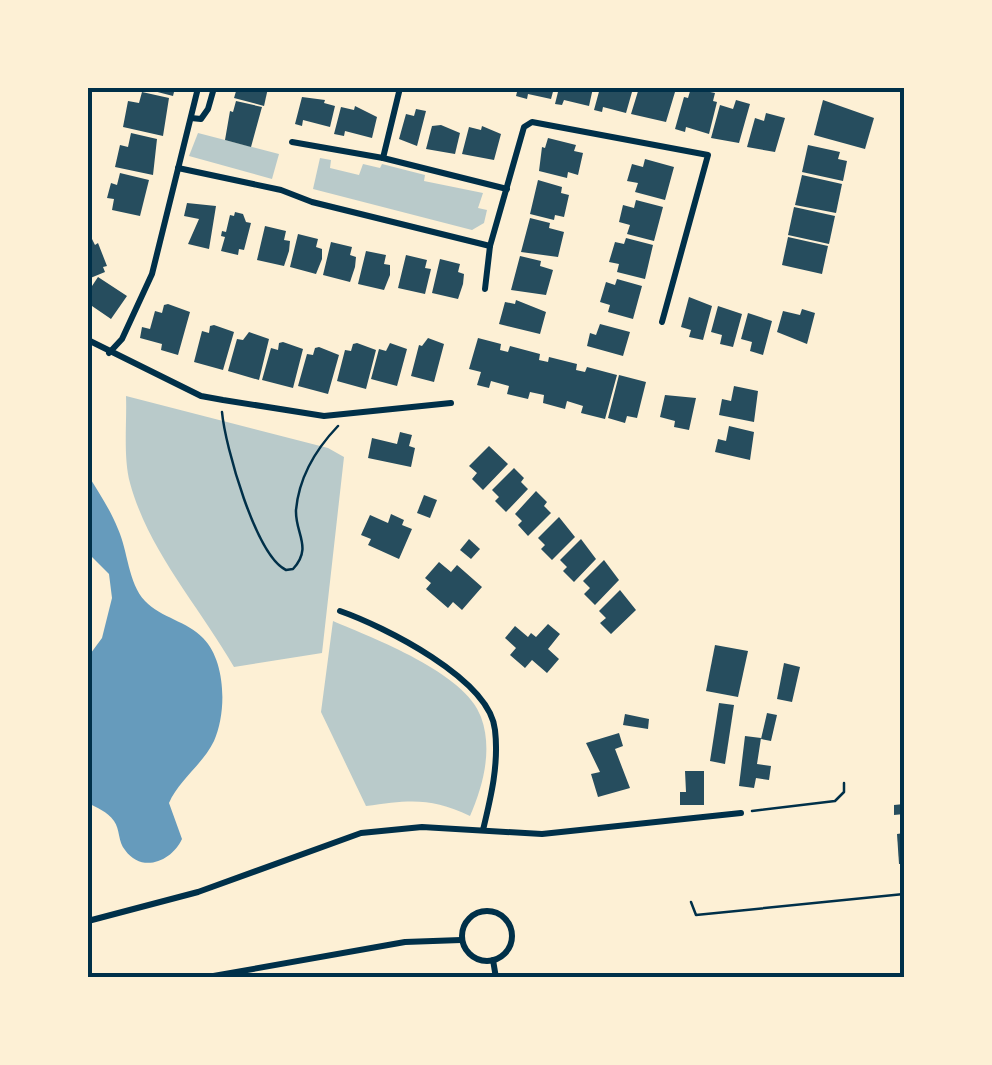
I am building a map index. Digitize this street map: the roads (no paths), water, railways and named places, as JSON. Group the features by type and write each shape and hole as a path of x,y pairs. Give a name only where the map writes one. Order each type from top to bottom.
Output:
{"street":[{"path":"109,353 122,339 144,297 198,88"},
{"path":"191,118 201,119 214,88"},
{"path":"383,158 400,88"},
{"path":"485,289 490,246 524,127 532,122 708,155 662,322"},
{"path":"292,142 383,158 507,189"},
{"path":"178,168 281,190 312,202 490,246"},
{"path":"88,340 201,396 223,400 324,416 452,403"},
{"path":"340,611 446,665 475,691 496,726 495,780 484,830"},
{"path":"88,920 198,892 361,834 422,827 542,834 741,813"},
{"path":"482,910 494,910 506,917 512,928 512,942 506,953 493,960 475,959 466,952 462,940 463,927 470,916 482,910"},
{"path":"202,978 405,942 462,940"},
{"path":"493,960 496,978"}],"water":[{"path":"88,475 115,522 139,594 151,607 203,638 220,673 221,716 214,741 169,803 182,839 171,853 156,862 140,862 132,857 123,847 116,824 88,803 88,657 102,638 112,598 109,574 88,553"}]}
